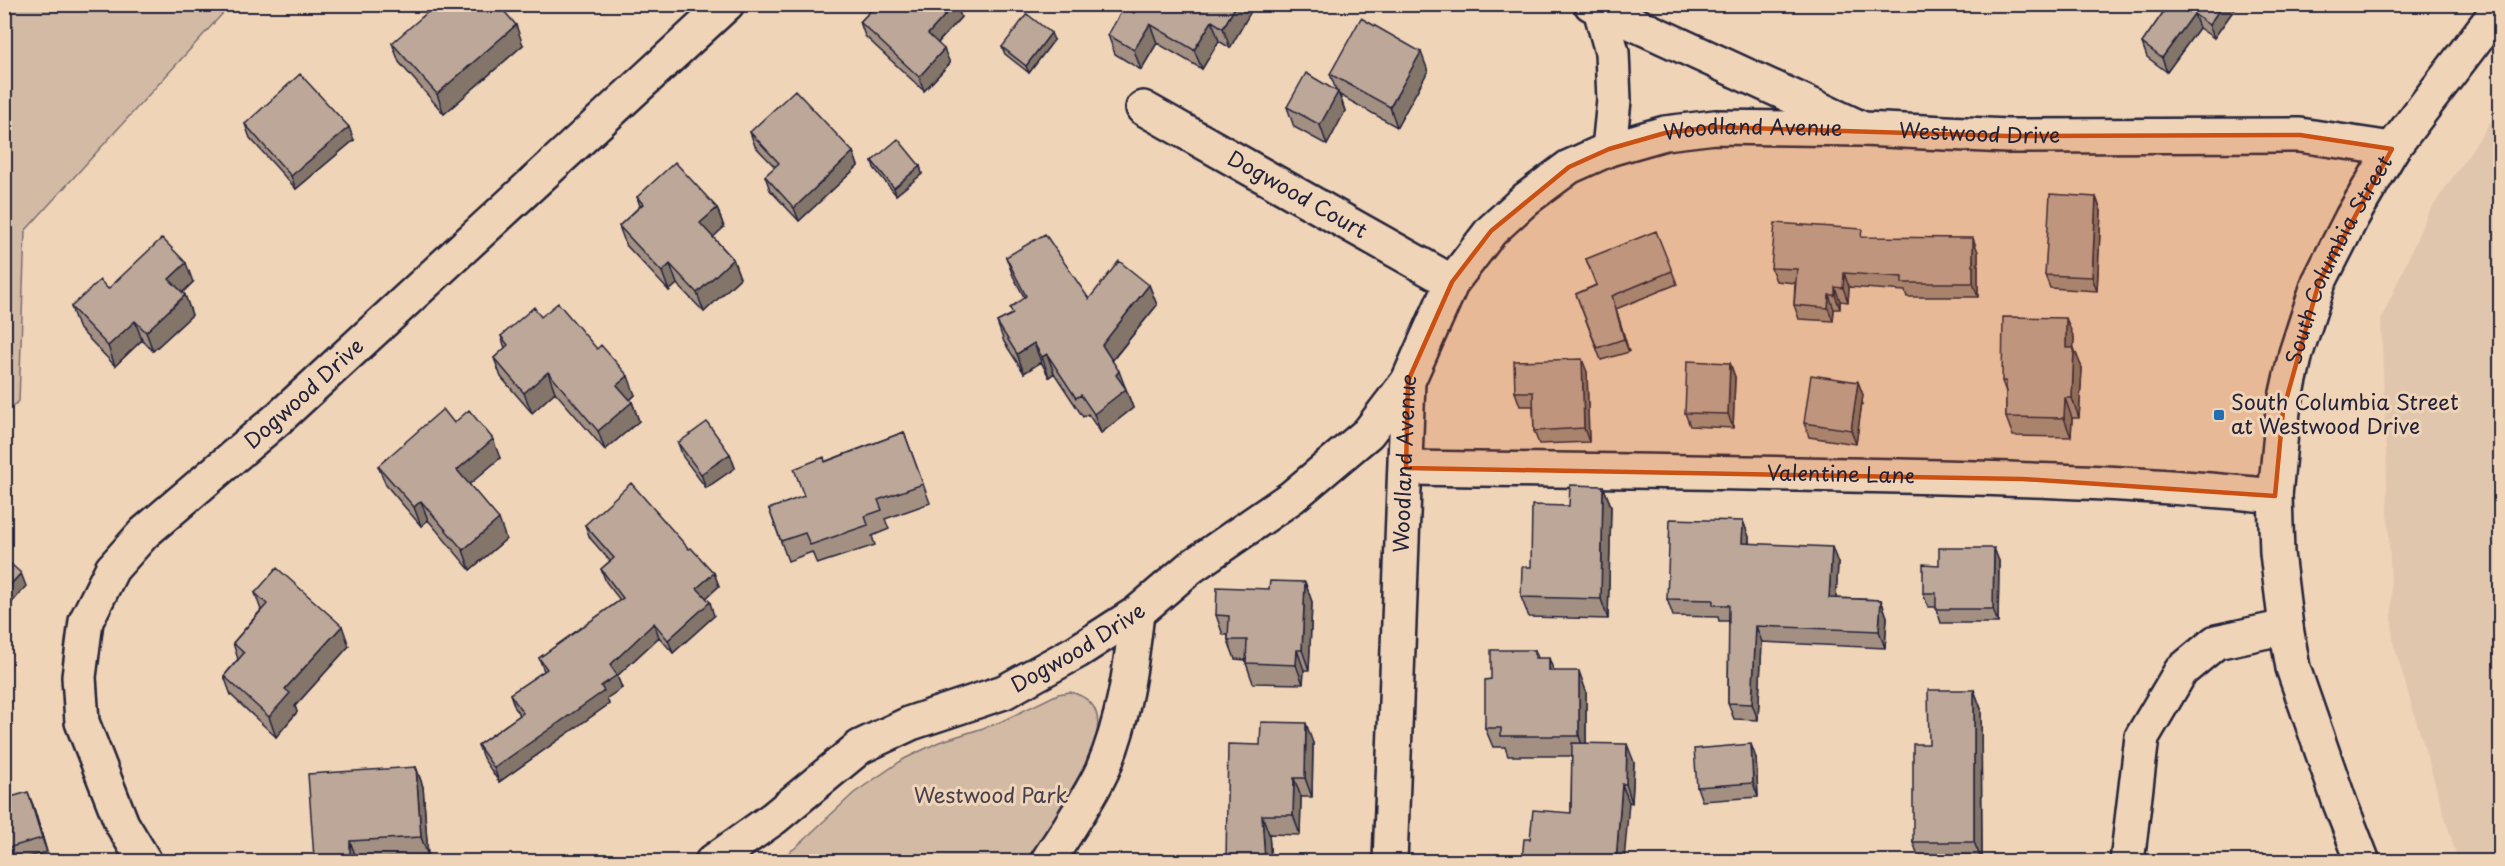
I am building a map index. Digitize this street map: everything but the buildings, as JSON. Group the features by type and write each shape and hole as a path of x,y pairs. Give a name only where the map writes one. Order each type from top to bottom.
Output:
{"street":[{"name":"Dogwood Drive","path":"145,861 122,824 82,722 78,677 86,621 112,569 144,533 280,417 727,4"},
{"name":"Westwood Drive","path":"1596,7 1863,129 2007,136 2300,135 2392,149"},
{"path":"1596,7 1611,52 1614,100 1609,148"},
{"name":"South Columbia Street","path":"2363,861 2340,803 2293,668 2277,553 2275,496 2283,411 2296,353 2319,282 2352,217 2392,149 2500,7"},
{"name":"Dogwood Court","path":"1143,108 1452,282"},
{"name":"Woodland Avenue","path":"1390,861 1408,381 1452,282 1491,231 1526,199 1569,167 1609,148 1665,133 1715,127 1863,129"},
{"name":"Dogwood Drive","path":"711,861 774,818 860,747 911,723 1004,693 1078,651 1137,613 1191,567 1292,497 1368,433 1408,381"},
{"name":"Valentine Lane","path":"1406,468 1705,471 2023,479 2217,490 2275,496"},
{"path":"1047,861 1083,807 1102,769 1130,678 1137,613"},
{"path":"2127,861 2142,737 2181,671 2216,642 2286,627"}],"highlighted area":[{"path":"1715,127 2007,136 2300,135 2392,149 2319,282 2283,411 2275,496 2023,479 1406,468 1408,381 1452,282 1491,231 1569,167 1609,149 1665,133"}],"shaded area":[{"path":"2500,108 2500,861 2458,861 2393,642 2381,320 2427,215"}],"green space":[{"path":"5,4 235,5 224,12 25,231 19,401 5,413"},
{"name":"Westwood Park","path":"1070,692 1082,696 1095,710 1098,719 1096,738 1089,759 1029,861 775,862 795,848 854,793 904,759 939,742 996,724 1058,694"}],"place":[{"name":"South Columbia Street at Westwood Drive","path":"2219,415"}]}
